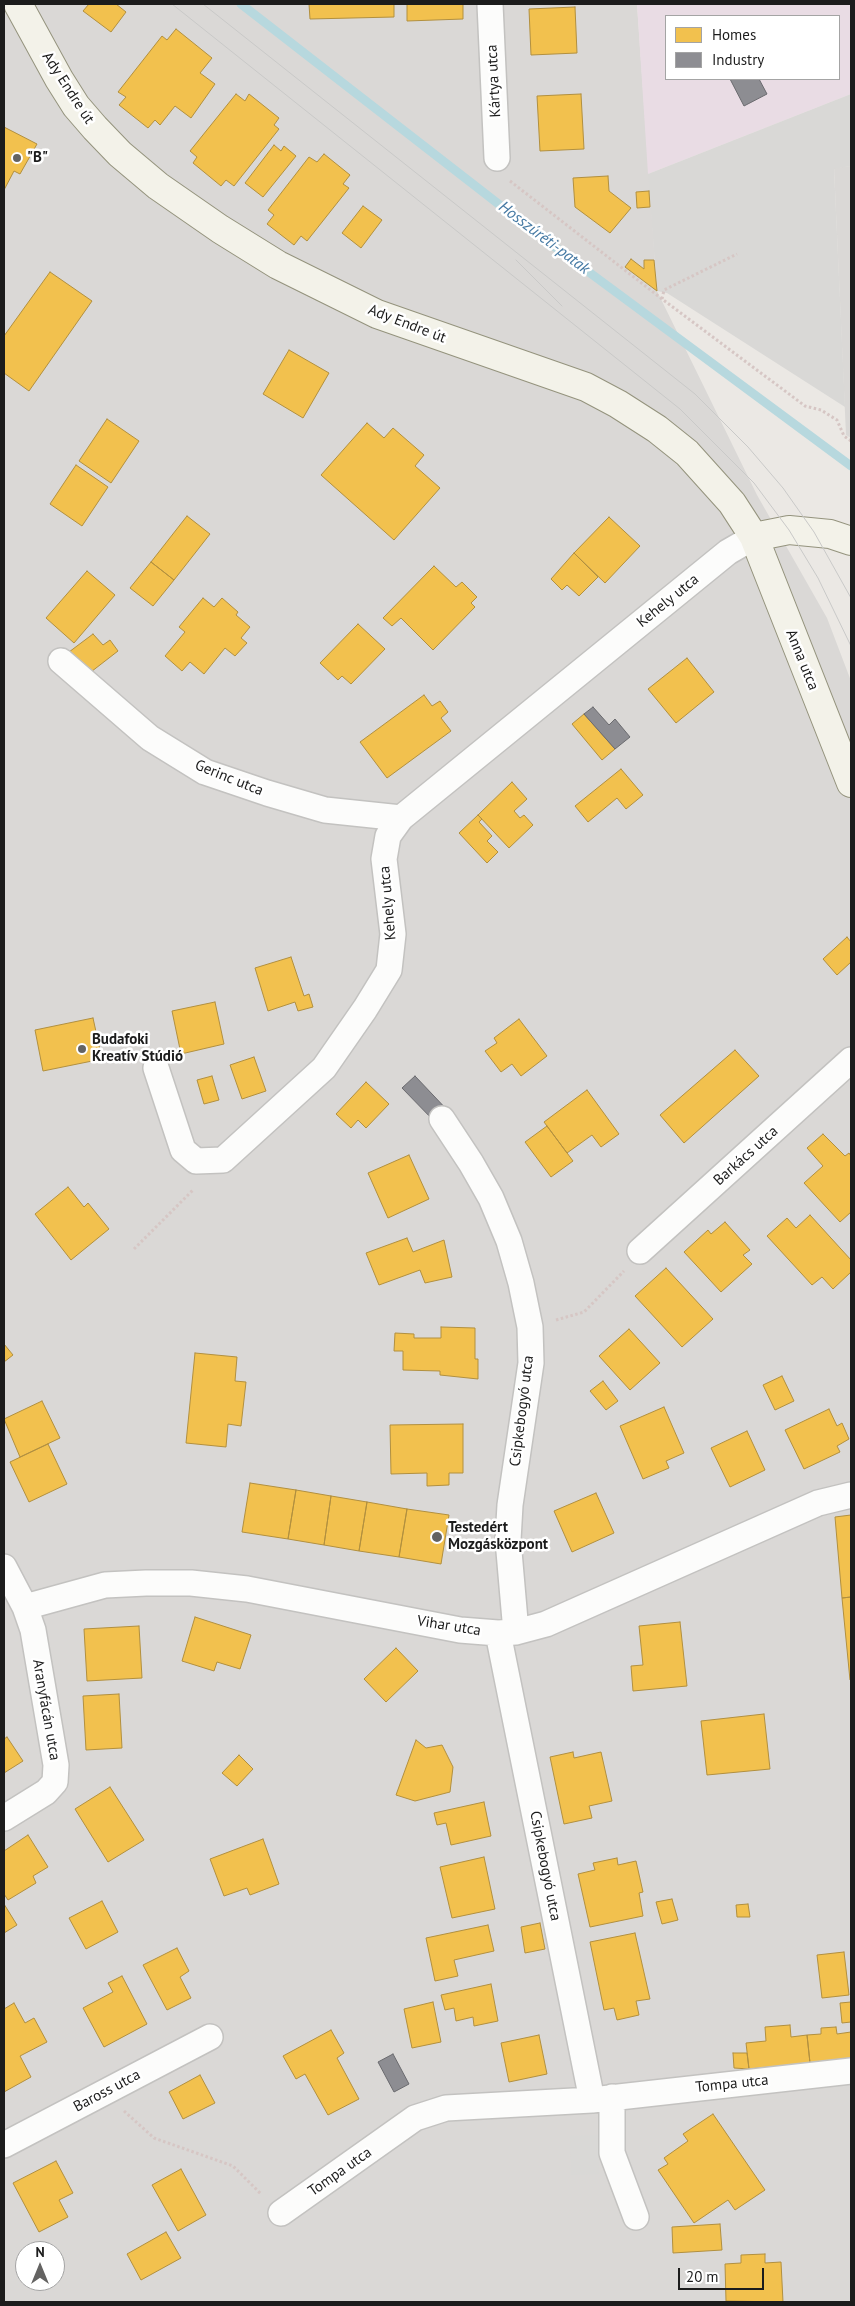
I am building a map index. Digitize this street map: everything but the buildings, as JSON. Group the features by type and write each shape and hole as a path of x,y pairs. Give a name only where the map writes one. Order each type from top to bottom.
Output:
{"street":[{"name":"Ady Endre út","path":"18,4 76,106 120,154 158,186 278,265 361,306 418,329 586,387 618,404 657,429 687,453 732,503 754,537"},
{"name":"Kártya utca","path":"490,4 498,158"},
{"path":"754,537 789,530 830,534 851,541"},
{"name":"Anna utca","path":"754,537 851,783"},
{"name":"Kehely utca","path":"223,1160 324,1068 389,970 393,934 384,859 388,836 401,818 728,552 754,537"},
{"name":"Gerinc utca","path":"61,661 150,738 205,772 325,810 401,818"},
{"name":"Barkács utca","path":"640,1251 851,1060"},
{"path":"156,1068 183,1150 196,1161 223,1160"},
{"name":"Csipkebogyó utca","path":"442,1119 491,1198 509,1241 521,1283 530,1327 531,1363 510,1505 507,1633 602,2099"},
{"name":"Vihar utca","path":"26,1607 105,1585 146,1582 191,1584 247,1589 460,1630 507,1633 546,1624 818,1503 851,1495"},
{"path":"4,1567 26,1607"},
{"name":"Aranyfácán utca","path":"4,1818 46,1792 55,1782 56,1765 33,1630 26,1607"},
{"name":"Baross utca","path":"4,2145 210,2037"},
{"name":"Tompa utca","path":"281,2213 415,2118 446,2108 602,2099 851,2071"},
{"path":"602,2099 612,2153 636,2217"}],"path":[{"path":"525,194 805,406 820,410 837,420 844,436 851,441"},
{"path":"662,299 664,290 737,254"},
{"path":"134,1249 223,1160"},
{"path":"530,1327 584,1312 638,1257 640,1251"},
{"path":"103,2093 154,2138 233,2166 281,2213"}],"shaded area":[{"path":"4,4 637,4 657,291 757,495 827,618 851,681 851,2302 4,2302"},
{"path":"637,4 851,4 851,94 648,174"},
{"path":"851,94 851,166 834,169 845,407 667,293 657,291 648,174"},
{"path":"851,166 851,438 846,435 834,168"},
{"path":"598,2135 599,2174 571,2175 570,2136"}],"waterway":[{"name":"Hosszúréti-patak","path":"241,4 532,230 851,466"}],"tram line":[{"path":"172,4 680,409 754,483 789,530 818,578 851,646"},
{"path":"203,4 695,394 748,447 783,488 814,532 851,598"},
{"path":"516,260 562,306"}],"place":[{"name":"\"B\"","path":"17,158"},
{"name":"Budafoki Kreatív Stúdió","path":"82,1049"},
{"name":"Testedért Mozgásközpont","path":"437,1537"}]}
